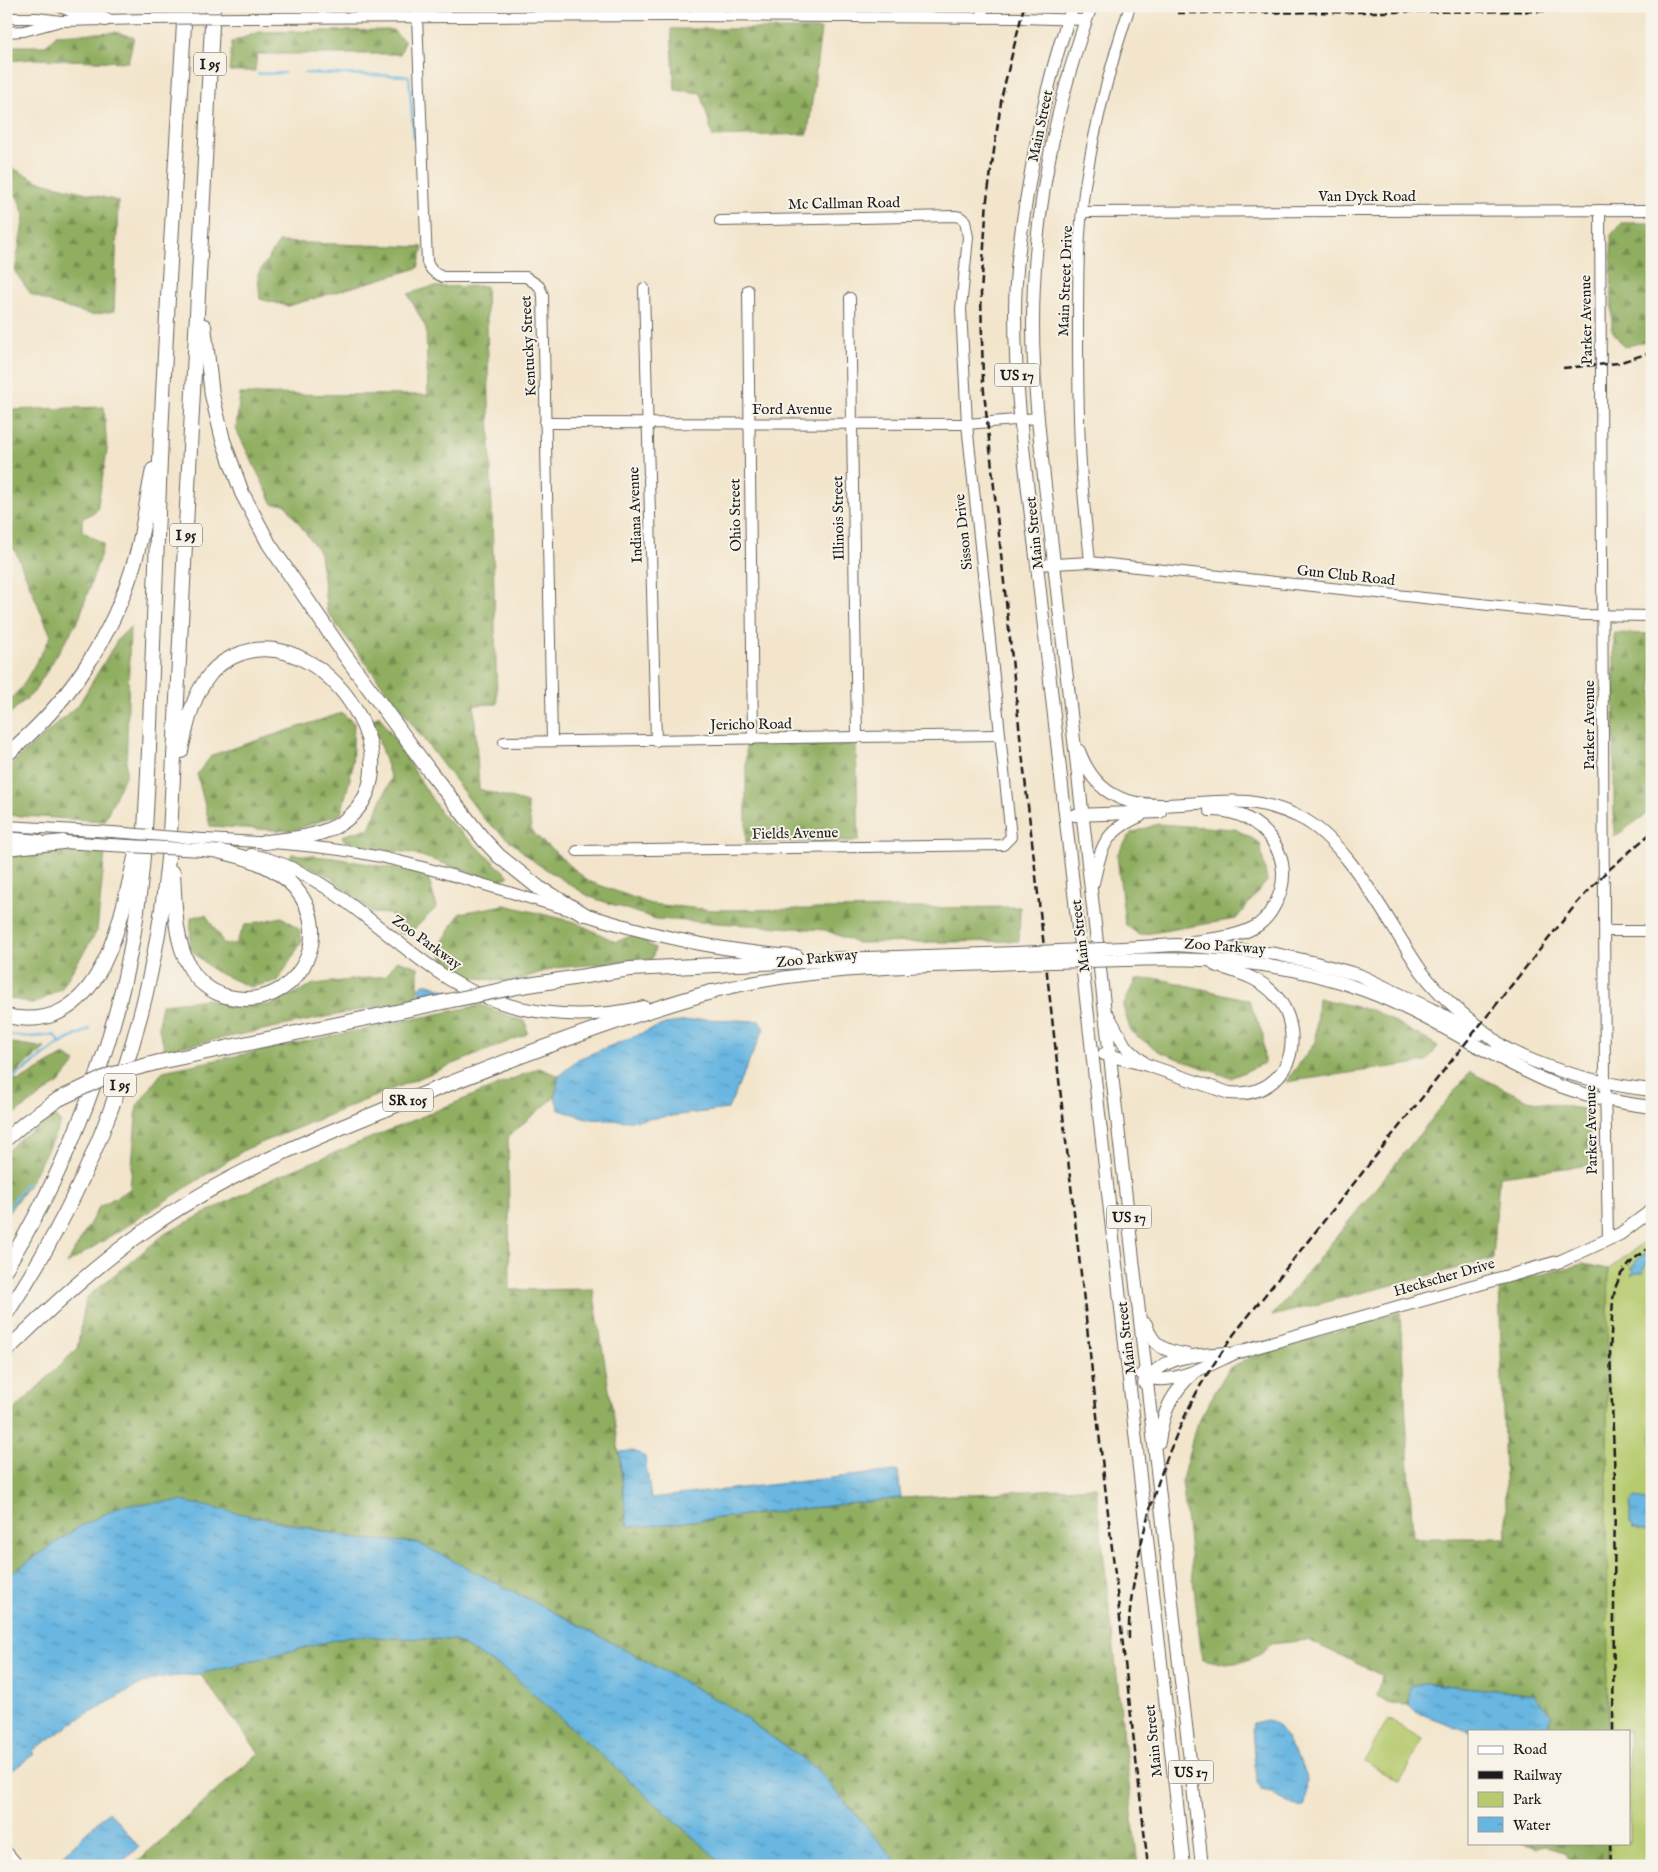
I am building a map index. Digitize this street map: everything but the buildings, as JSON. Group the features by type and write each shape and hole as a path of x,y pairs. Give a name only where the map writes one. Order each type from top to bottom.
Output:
{"highway":[{"path":"63,6 104,19"},
{"name":"I 95","path":"6,1268 38,1213 67,1154 91,1094 111,1032 136,921 147,807 161,435 185,6"},
{"name":"I 95","path":"6,1314 41,1259 93,1157 119,1088 136,1034 154,961 164,896 170,834 213,6"},
{"path":"199,280 208,370 218,420 242,494 269,544 350,662 428,769 483,839 500,856 539,888 584,914"},
{"path":"6,755 33,732 72,687 94,655 116,614 136,559 161,435"},
{"path":"172,790 192,705 214,670 236,655 258,649 284,651 312,665 337,687 349,700 357,713 365,729 372,752 372,777 362,802 352,814 340,823 307,836 265,842"},
{"path":"6,1016 29,1019 54,1014 74,1002 92,984 116,936 147,807"},
{"path":"170,834 178,933 182,949 195,976 208,988 220,995 249,999 276,993 287,986 304,967 312,942 310,916 298,892 278,874 249,860 221,852"},
{"path":"6,848 63,842"},
{"name":"SR 105","path":"6,1139 26,1122 59,1099 110,1075 159,1062 522,986 630,969 845,959"},
{"name":"SR 105","path":"6,1351 56,1303 123,1247 146,1230 231,1177 352,1122 480,1071 645,1011 711,992"}],"main road":[{"name":"Main Street","path":"1073,6 1040,120 1020,239 1015,312 1017,372 1020,419 1184,1866"},
{"name":"Main Street","path":"1092,6 1070,70 1052,145 1038,235 1033,330 1038,418 1202,1866"},
{"path":"1073,735 1083,762 1103,789 1124,800 1148,808 1229,811 1256,822 1269,835 1277,849 1282,865 1282,882 1278,901 1269,916 1254,928 1237,934 1176,945"},
{"path":"1064,811 1246,802 1275,807 1300,818 1314,826 1347,857 1423,974 1447,1000 1503,1047"},
{"path":"1091,893 1097,865 1108,838 1123,823 1148,808"},
{"name":"Zoo Parkway","path":"63,842 111,838 202,845 221,852 267,859 312,878 339,895 443,975 465,988 503,1004 544,1013 592,1014 628,1010 778,978 842,971 1017,958"},
{"name":"Zoo Parkway","path":"584,914 622,926 698,944 769,954 845,959 1017,958 1124,954 1269,965 1341,982 1368,991 1550,1082 1605,1100 1652,1107"},
{"name":"Zoo Parkway","path":"1124,954 1176,945 1276,954 1312,962 1359,976 1431,1009 1503,1047 1556,1070 1605,1083 1652,1090"},
{"path":"1092,1052 1147,1066 1220,1091 1237,1094 1255,1091 1273,1082 1286,1066 1290,1056 1292,1035 1288,1015 1276,995 1247,975 1189,959"},
{"path":"1105,1009 1125,1046 1147,1066"},
{"name":"Heckscher Drive","path":"1148,1378 1166,1379 1194,1372 1235,1353 1561,1261 1620,1234 1652,1210"},
{"path":"1138,1301 1150,1336 1164,1350 1188,1355"},
{"name":"Heckscher Drive","path":"1148,1378 1155,1369 1188,1355 1235,1353"},
{"path":"1127,1357 1148,1378 1137,1394 1132,1409"},
{"path":"1157,1466 1163,1416 1179,1386 1194,1372"},
{"path":"1163,1681 1181,1679"}],"street":[{"path":"671,16 726,6"},
{"path":"981,18 984,6"},
{"name":"Main Street Drive","path":"1090,562 1081,464 1078,398 1078,264 1082,212 1097,121 1130,6"},
{"path":"6,18 37,18 60,21 104,19 671,16 1086,20"},
{"name":"Kentucky Street","path":"417,17 427,262 434,273 443,276 526,277 539,286 543,295 552,741"},
{"path":"6,32 40,28 60,21"},
{"name":"Parker Avenue","path":"1600,210 1604,616 1605,1100 1608,1240"},
{"name":"Van Dyck Road","path":"1082,212 1652,210"},
{"name":"Mc Callman Road","path":"720,221 955,216 960,217 966,224"},
{"name":"Sisson Drive","path":"966,224 968,237 961,309 967,424 1011,837"},
{"name":"Indiana Avenue","path":"644,288 656,741"},
{"name":"Ohio Street","path":"748,290 753,739"},
{"name":"Illinois Street","path":"850,298 857,737"},
{"name":"Ford Avenue","path":"545,423 967,424 1038,418"},
{"name":"Gun Club Road","path":"1037,565 1090,562 1582,615 1652,616"},
{"name":"Jericho Road","path":"504,742 999,735"},
{"name":"Zoo Parkway","path":"6,826 111,838"},
{"name":"Zoo Parkway","path":"6,837 63,842"},
{"name":"Fields Avenue","path":"577,851 1003,845 1011,837"},
{"name":"Zoo Parkway","path":"202,845 265,842 355,852 403,862 584,914"},
{"path":"1605,931 1652,931"},
{"path":"6,1851 19,1866"}],"green space":[{"path":"671,29 821,29 808,134 713,137 701,93 675,90"},
{"path":"393,30 405,42 400,54 257,54 255,71 229,71 232,42 259,32"},
{"path":"115,32 134,37 128,62 34,59 6,61 6,46 46,46 56,35"},
{"path":"6,165 38,181 118,201 114,311 92,315 57,305 31,294 15,272 24,216 18,198 6,187"},
{"path":"1622,223 1652,223 1652,340 1624,347 1612,330 1611,235"},
{"path":"279,242 423,247 418,268 288,306 260,299 258,274"},
{"path":"486,286 497,704 474,705 479,789 527,803 532,832 588,881 651,904 713,910 1020,907 1019,941 857,943 825,930 656,919 590,897 536,863 484,819 327,612 320,553 285,504 273,504 236,429 240,394 428,395 426,328 408,294 431,287"},
{"path":"104,407 107,451 97,510 82,519 82,531 104,544 79,619 34,692 6,717 6,703 22,687 51,636 15,550 6,544 6,410"},
{"path":"130,627 126,774 104,821 6,815 6,769 79,704 118,639"},
{"path":"1614,633 1652,634 1652,810 1614,837"},
{"path":"342,713 354,723 352,770 341,814 291,831 210,826 197,774 212,755"},
{"path":"379,715 442,815 509,876 499,882 412,853 347,845 342,836 369,828 391,779 372,720"},
{"path":"746,743 856,743 859,841 746,842"},
{"path":"1158,824 1235,829 1260,843 1267,881 1236,919 1139,935 1125,924 1117,855 1131,833"},
{"path":"41,850 105,853 97,931 61,989 34,1004 6,997 6,856"},
{"path":"292,854 334,858 427,874 437,907 410,933 399,933 391,914 372,913 331,877 290,857"},
{"path":"505,905 575,922 616,942 633,935 655,948 652,959 555,968 510,982 454,975 438,949 460,913"},
{"path":"206,915 224,944 235,944 245,925 282,917 299,929 302,941 278,981 250,987 214,971 190,949 191,917"},
{"path":"397,960 418,967 418,998 165,1050 159,1029 161,1004 208,999 225,1005 271,1005 314,984 386,976"},
{"path":"1160,979 1249,1000 1263,1035 1264,1063 1231,1078 1160,1052 1131,1032 1123,1007 1135,980"},
{"path":"1318,998 1375,1011 1438,1046 1426,1062 1286,1082 1315,1042"},
{"path":"481,1005 526,1022 527,1034 246,1149 67,1264 99,1207 130,1189 137,1106 163,1071"},
{"path":"6,1042 45,1048 10,1078 19,1081 64,1055 76,1062 59,1083 6,1120"},
{"path":"539,1068 559,1076 555,1097 508,1136 510,1290 593,1289 619,1452 627,1524 630,1526 647,1526 901,1498 1096,1487 1138,1866 900,1866 818,1770 728,1706 583,1627 418,1543 360,1539 264,1517 124,1505 77,1528 6,1577 6,1418 77,1349 86,1298 166,1233 274,1178"},
{"path":"1470,1072 1527,1100 1588,1110 1591,1165 1499,1176 1493,1259 1272,1316"},
{"path":"55,1116 61,1123 28,1186 6,1215 6,1153 18,1140"},
{"path":"1652,1236 1652,1866 1609,1866 1609,1844 1630,1844 1630,1730 1608,1730 1607,1366 1609,1269"},
{"path":"1583,1264 1609,1269 1607,1366 1608,1730 1547,1730 1551,1714 1532,1694 1425,1683 1410,1686 1409,1705 1390,1704 1377,1696 1381,1675 1308,1640 1271,1644 1261,1654 1242,1662 1226,1664 1202,1659 1182,1480 1196,1425 1229,1368 1247,1359 1400,1312 1413,1538 1507,1538 1499,1285"},
{"path":"350,1636 454,1640 510,1673 725,1866 132,1866 259,1753 200,1674"},
{"path":"1388,1719 1422,1739 1400,1782 1364,1762"},
{"path":"1524,1844 1609,1844 1609,1866 1571,1866 1565,1852 1545,1846 1538,1848"}],"water":[{"path":"423,984 429,984 453,993 425,999 421,997 420,989"},
{"path":"703,1019 759,1021 764,1028 728,1109 630,1121 591,1119 559,1110 555,1097 559,1076 578,1059 665,1024"},
{"path":"1646,1253 1648,1260 1643,1269 1644,1272 1639,1272 1632,1276 1634,1270 1631,1268"},
{"path":"632,1451 645,1457 651,1498 895,1471 898,1472 901,1498 647,1526 630,1526 627,1524 619,1452"},
{"path":"1635,1498 1652,1501 1652,1532 1634,1528 1630,1522 1630,1503"},
{"path":"181,1501 360,1539 418,1543 583,1627 728,1706 818,1770 900,1866 725,1866 510,1673 454,1640 350,1636 200,1674 158,1678 139,1685 85,1715 32,1751 34,1754 6,1775 6,1577 77,1528 123,1505"},
{"path":"1425,1683 1532,1694 1551,1714 1547,1730 1468,1730 1468,1732 1416,1712 1409,1705 1410,1686"},
{"path":"1267,1720 1279,1727 1300,1761 1307,1780 1305,1806 1293,1805 1274,1794 1262,1790 1256,1780 1253,1723"},
{"path":"109,1811 139,1847 117,1866 55,1866 54,1864"}],"waterway":[{"path":"258,74 284,73"},
{"path":"304,73 409,76 414,138"},
{"path":"6,1083 61,1043 90,1029"},
{"path":"6,1035 31,1037 54,1035 61,1043"},
{"path":"6,1212 25,1184 28,1184"}],"railway":[{"path":"1024,6 1002,95 987,199 981,294 983,382 1020,735 1148,1866"},
{"path":"1177,13 1562,11 1605,6"},
{"path":"1563,368 1618,363 1652,352"},
{"path":"1129,1639 1130,1609 1134,1580 1154,1494 1179,1430 1199,1388 1212,1367 1234,1334 1577,903 1604,874 1652,832"},
{"path":"1613,1730 1615,1482 1610,1353 1613,1299 1621,1274 1634,1259 1652,1246"},
{"path":"1611,1844 1612,1866"}]}
